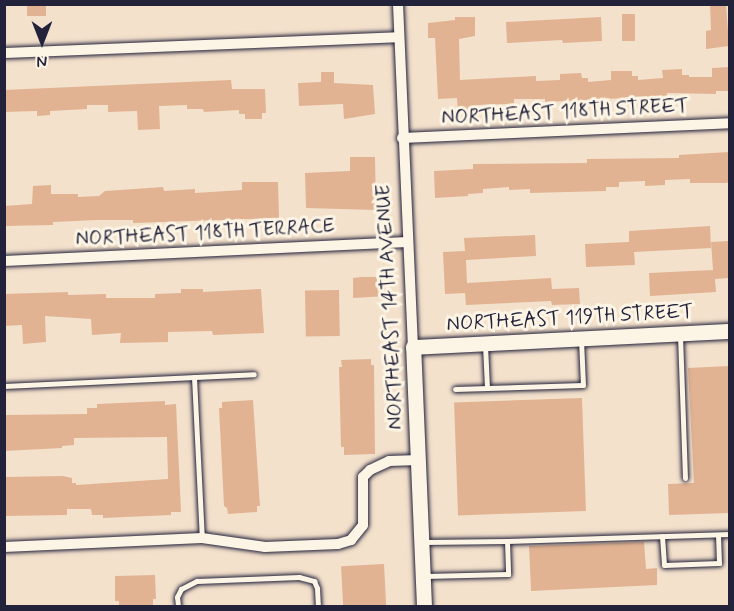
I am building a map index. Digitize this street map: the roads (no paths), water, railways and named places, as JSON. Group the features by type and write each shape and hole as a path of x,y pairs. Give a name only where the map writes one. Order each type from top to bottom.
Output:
{"street":[{"name":"NORTHEAST 14TH AVENUE","path":"398,4 424,606"},
{"path":"4,53 399,38"},
{"name":"NORTHEAST 118TH STREET","path":"402,138 729,123"},
{"name":"NORTHEAST 118TH TERRACE","path":"4,261 408,242"},
{"name":"NORTHEAST 119TH STREET","path":"413,347 729,331"},
{"path":"4,547 202,538 265,547 338,544 351,540 363,525 363,477 379,464 419,459"}],"lane":[{"path":"680,334 685,478"},
{"path":"455,389 583,385 581,338"},
{"path":"485,344 487,388"},
{"path":"4,386 254,374"},
{"path":"194,377 202,538"},
{"path":"422,542 729,534"},
{"path":"662,536 663,565 675,565 720,563 718,535"},
{"path":"423,576 508,574 507,541"},
{"path":"178,606 177,597 181,589 197,581 299,577 314,581 317,588 318,606"}]}
